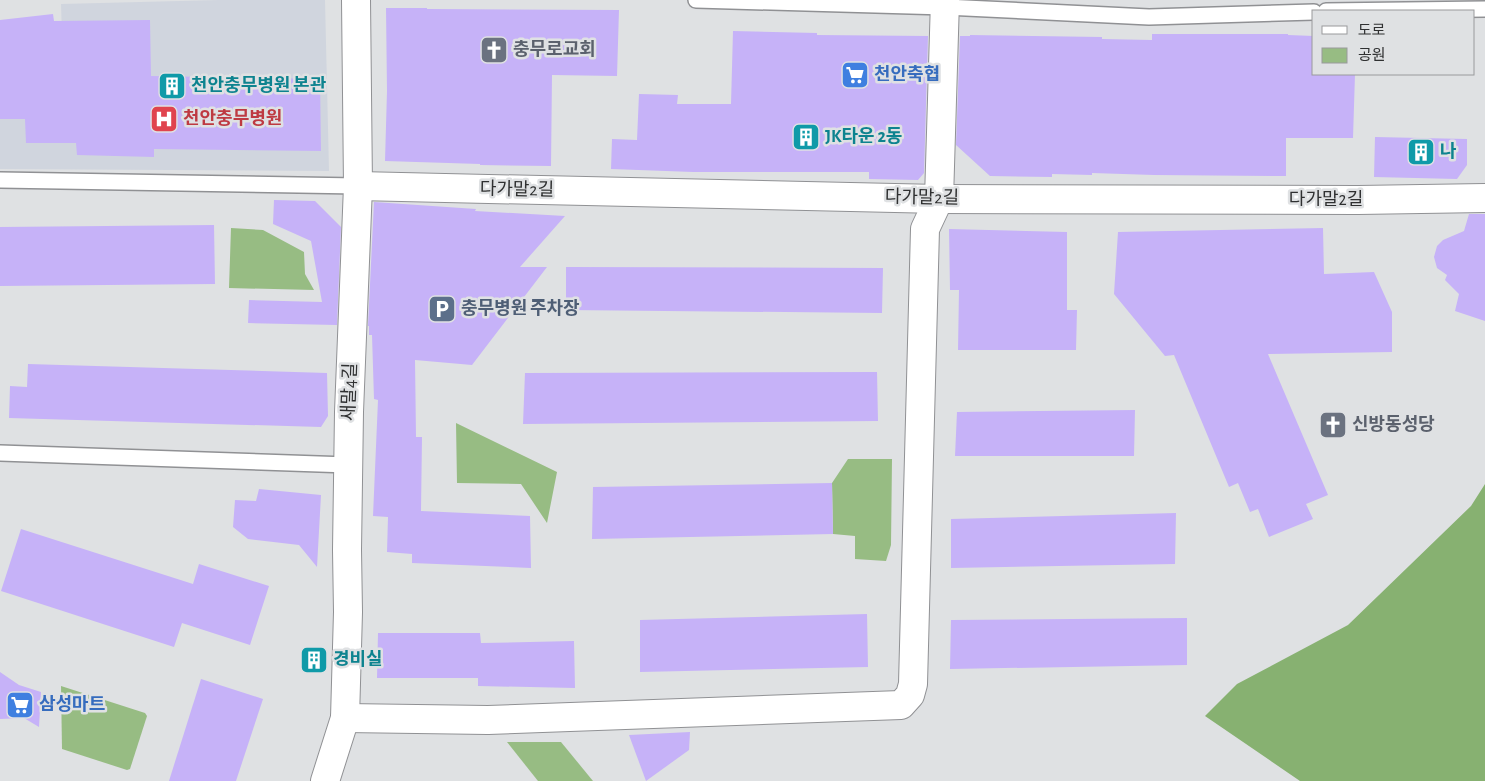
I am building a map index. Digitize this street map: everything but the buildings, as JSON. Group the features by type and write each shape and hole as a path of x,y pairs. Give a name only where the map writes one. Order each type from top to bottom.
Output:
{"street":[{"name":"새말4길","path":"325,781 345,718 348,612 348,412 358,186 356,0"},
{"path":"345,718 488,720 901,705 910,695 913,684 924,229 939,199 945,3"},
{"name":"다가말2길","path":"358,186 939,199 1358,200 1485,198"}],"lane":[{"path":"696,0 945,3 1148,17 1312,12"},
{"path":"1406,10 1485,9"},
{"path":"0,180 358,186"},
{"path":"0,453 348,465"}],"shaded area":[{"name":"천안충무병원","path":"219,0 325,0 329,171 0,169 0,68 63,66 61,4"}],"green space":[{"path":"231,228 263,230 304,252 305,274 314,290 229,288"},
{"path":"456,423 557,472 547,523 521,484 457,483"},
{"path":"848,459 892,459 891,545 886,561 855,559 855,536 833,534 832,483"},
{"path":"1485,484 1485,781 1300,781 1205,716 1237,684 1348,625 1471,506"},
{"path":"61,686 145,713 147,716 130,769 127,770 62,749"},
{"path":"507,742 561,742 593,781 538,781"}],"place":[{"name":"충무로교회","path":"494,50"},
{"name":"천안축협","path":"855,75"},
{"name":"천안충무병원 본관","path":"172,86"},
{"name":"천안충무병원","path":"164,119"},
{"name":"JK타운 2동","path":"806,137"},
{"name":"나","path":"1421,152"},
{"name":"충무병원 주차장","path":"442,309"},
{"name":"신방동성당","path":"1333,425"},
{"name":"경비실","path":"314,660"},
{"name":"삼성마트","path":"20,705"}]}
